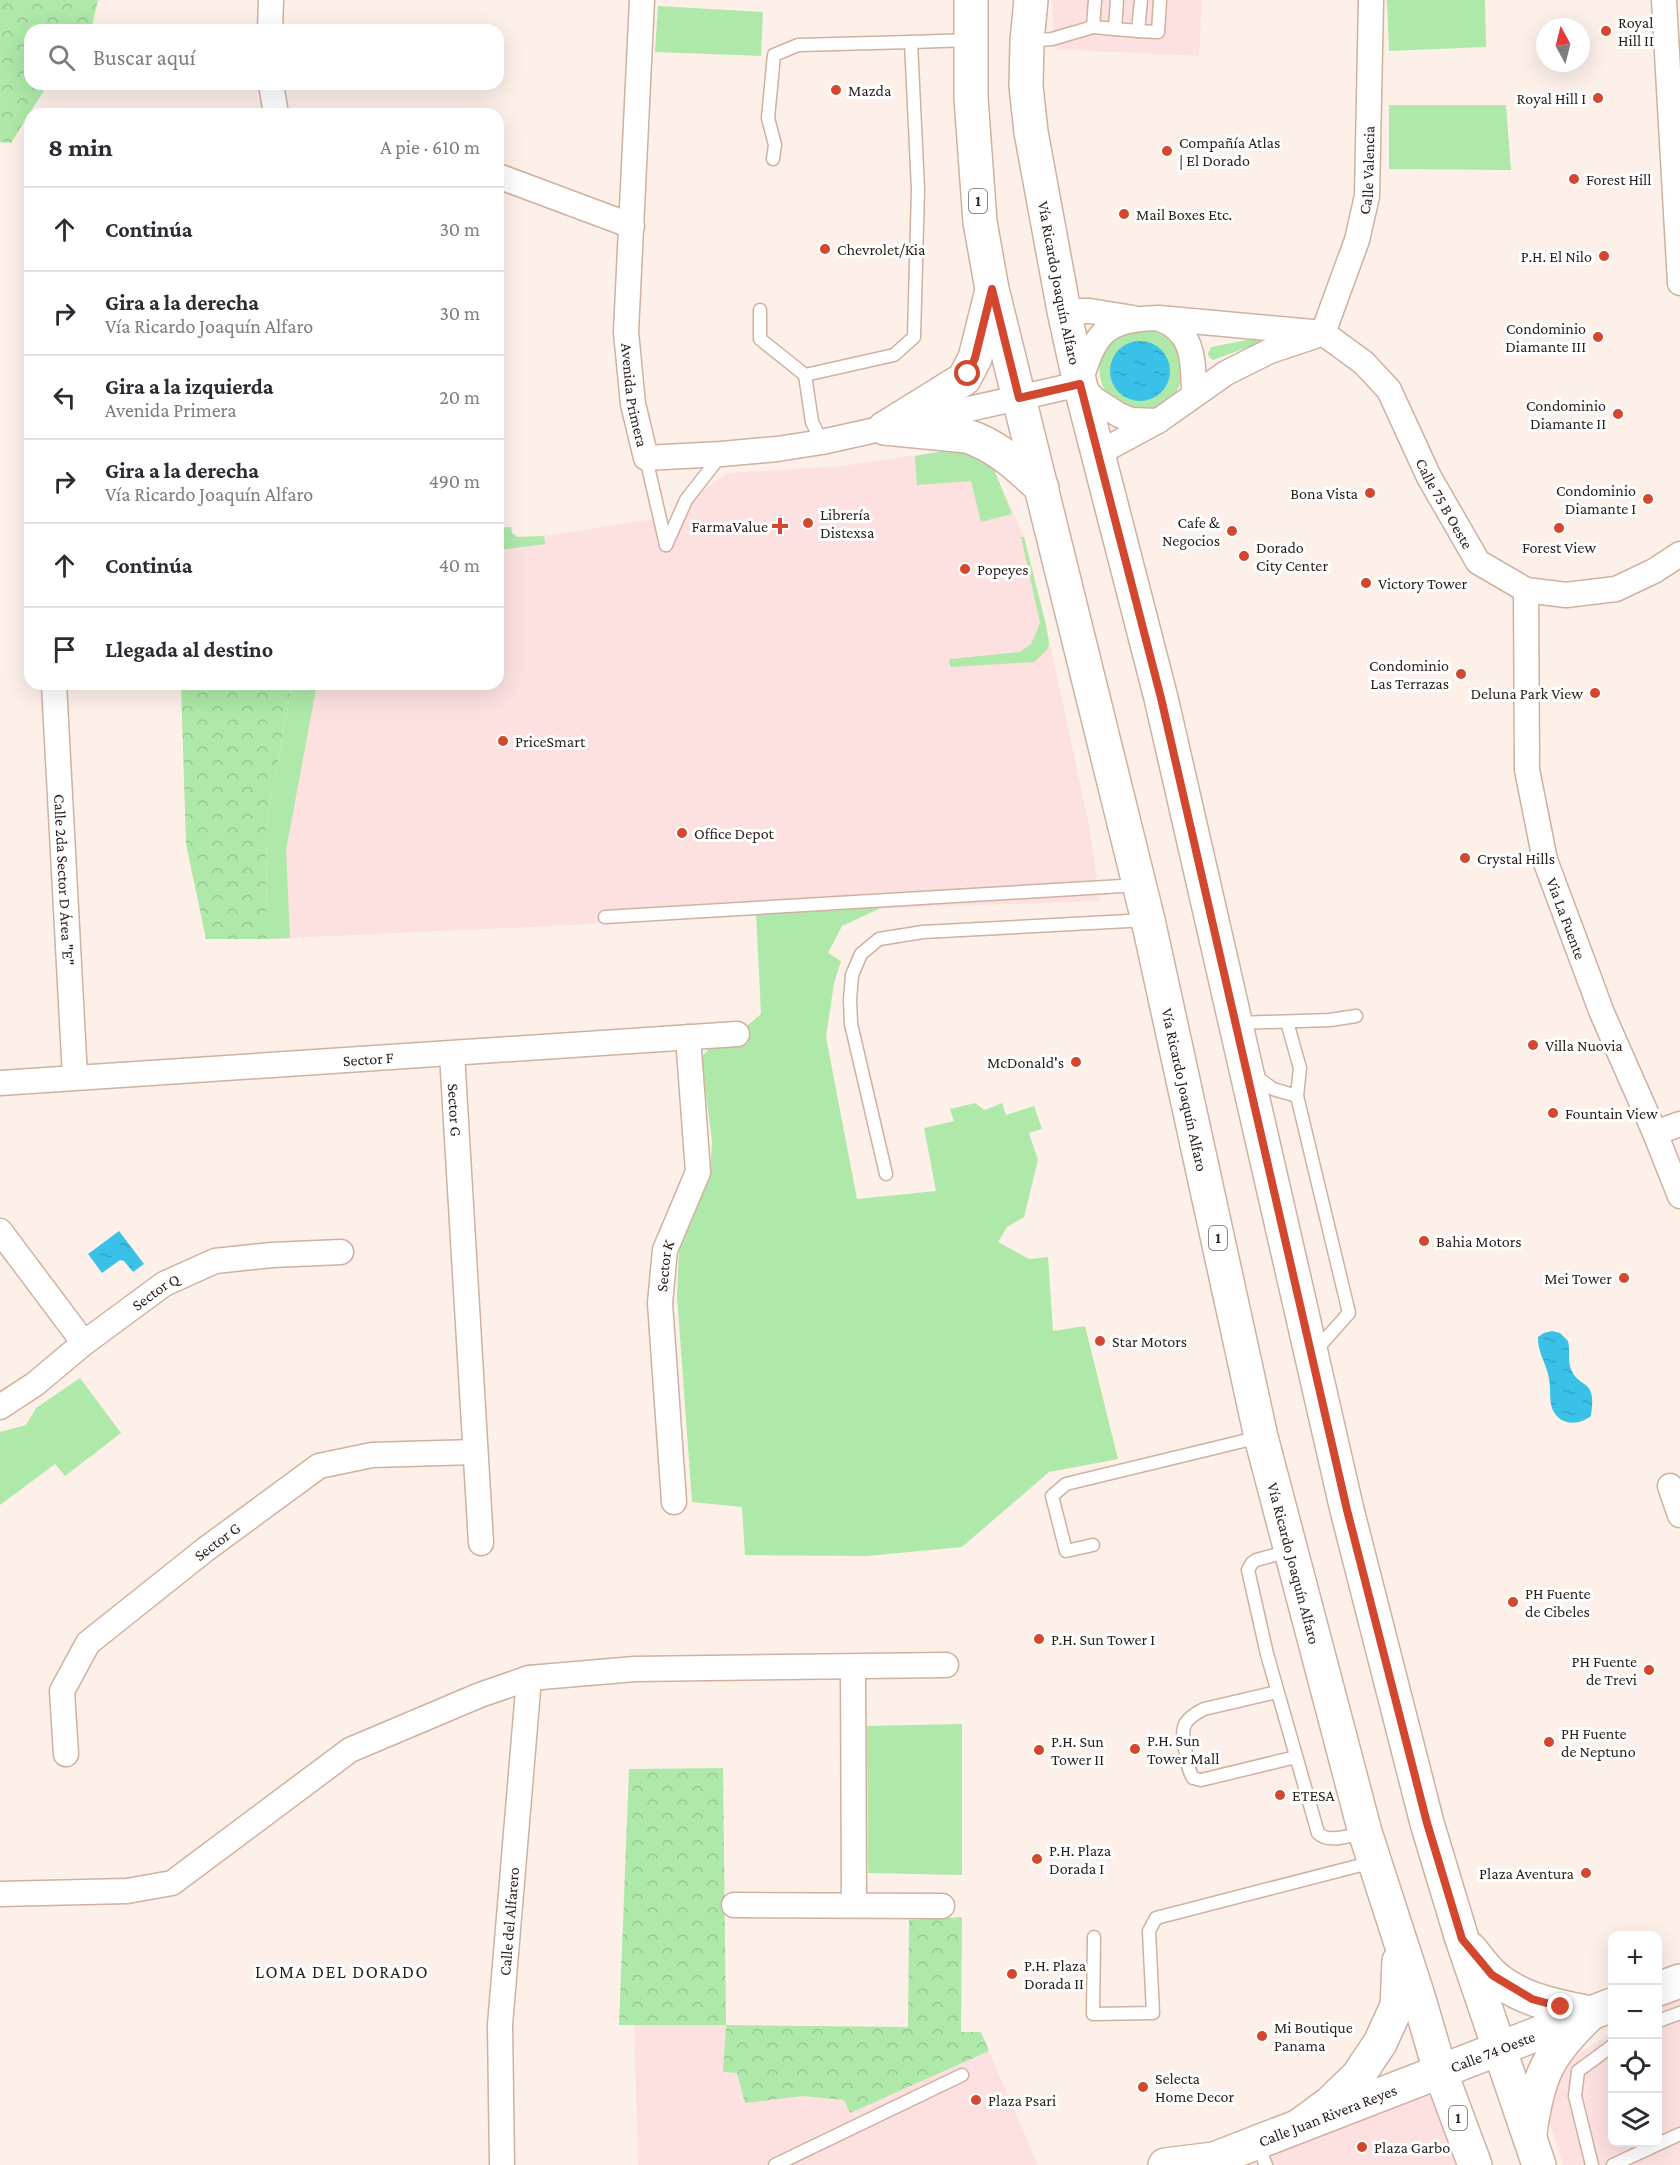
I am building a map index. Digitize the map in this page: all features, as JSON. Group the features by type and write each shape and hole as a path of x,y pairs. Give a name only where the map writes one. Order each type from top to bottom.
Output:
{"main road":[{"name":"Vía Ricardo Joaquín Alfaro","path":"971,0 971,98 980,222 992,289 1140,885 1261,1437 1370,1847 1440,2071 1475,2165"},
{"name":"Vía Ricardo Joaquín Alfaro","path":"1031,0 1026,86 1031,132 1064,311 1096,454 1161,698 1347,1510 1427,1823 1462,1939 1534,2151"},
{"path":"885,428 964,380 975,358 992,289"},
{"path":"885,428 967,436 981,441 999,450 1042,488"},
{"path":"1462,1939 1492,1975 1518,1992 1546,2004 1602,2009"},
{"path":"1299,2126 1330,2103 1358,2076 1380,2043 1397,2006 1400,1944"},
{"path":"1662,1988 1680,1981"},
{"path":"1534,2151 1534,2102 1546,2066 1557,2049 1602,2009"},
{"name":"Calle 74 Oeste","path":"1440,2071 1602,2009"},
{"name":"Calle Juan Rivera Reyes","path":"1165,2165 1210,2162 1261,2154 1299,2126 1440,2071"}],"street":[{"path":"270,24 271,0"},
{"name":"Avenida Primera","path":"642,0 626,332 633,404 646,458 777,449 822,442 1080,384"},
{"name":"Calle Valencia","path":"1323,333 1357,240 1367,196 1371,0"},
{"path":"1664,0 1680,283"},
{"path":"273,90 275,108"},
{"path":"504,178 632,226"},
{"path":"1064,311 1090,311 1173,324 1187,338 1192,357 1194,394"},
{"path":"1158,421 1131,420 1119,415 1094,399 1080,384 1094,343 1110,327 1147,319 1323,333"},
{"path":"1096,454 1158,421 1226,373 1270,351 1323,333"},
{"name":"Calle 75 B Oeste","path":"1323,333 1364,363 1389,390 1429,477 1478,562 1526,590 1566,595 1616,589 1654,571 1680,554"},
{"name":"Via La Fuente","path":"1526,590 1527,770 1545,860 1602,1013 1680,1196"},
{"name":"Calle 2da Sector D Área \"E\"","path":"54,690 75,1077"},
{"name":"Sector F","path":"0,1083 737,1034"},
{"name":"Sector K","path":"674,1502 660,1303 665,1250 698,1172 688,1038"},
{"name":"Sector G","path":"452,1054 481,1544"},
{"path":"1655,1133 1680,1124"},
{"path":"0,1231 84,1343"},
{"name":"Sector Q","path":"0,1407 35,1384 84,1343 164,1284 215,1261 341,1252"},
{"name":"Sector G","path":"66,1754 63,1691 88,1642 206,1549 319,1466 372,1455 474,1452"},
{"path":"1670,1486 1680,1515"},
{"path":"0,1893 127,1891 172,1883 351,1750 480,1695 529,1678 635,1669 946,1665"},
{"path":"853,1667 854,1905"},
{"name":"Calle del Alfarero","path":"502,2165 500,2025 529,1678"},
{"path":"734,1905 942,1906"}],"lane":[{"path":"1093,27 1095,0"},
{"path":"1115,29 1117,0"},
{"path":"1138,31 1141,0"},
{"path":"1027,41 1052,39 1093,27 1158,32 1160,0"},
{"path":"773,159 775,145 768,117 774,55 798,45 970,40"},
{"path":"805,375 894,355 914,337 918,190 911,42"},
{"path":"760,310 759,339 805,375 812,422 822,442"},
{"path":"646,458 666,545 686,500 721,454"},
{"path":"605,917 1140,885"},
{"path":"886,1174 852,1024 850,1000 852,975 861,954 879,939 923,932 1148,920"},
{"path":"1236,1023 1287,1022 1356,1016"},
{"path":"1287,1022 1300,1068 1297,1096 1349,1313 1311,1355"},
{"path":"1247,1070 1273,1089 1297,1096"},
{"path":"1093,1545 1066,1551 1052,1496 1066,1484 1261,1437"},
{"path":"1291,1551 1256,1560 1248,1570 1277,1692 1320,1836 1370,1847"},
{"path":"1277,1692 1204,1709 1194,1714 1181,1733 1189,1771 1193,1778 1201,1780 1296,1757"},
{"path":"1094,1937 1093,2014 1153,2013 1149,1931 1156,1918 1370,1847"},
{"path":"1662,2020 1680,2013"},
{"path":"1592,2165 1575,2096 1578,2071 1608,2051"},
{"path":"775,2165 962,2075"},
{"path":"1662,2140 1680,2134"},
{"path":"1613,2165 1646,2147"}],"shaded area":[{"path":"1052,0 1202,0 1199,56 1054,49"},
{"path":"957,449 1007,498 1024,537 1046,625 1090,830 1100,901 756,913 592,924 267,939 291,690 504,690 504,528 511,527 512,533 517,537 544,536 660,518 667,544 700,492 728,473 841,466"},
{"path":"1680,1999 1680,2165 1563,2165 1546,2112 1550,2092 1568,2061 1608,2035 1608,2147 1662,2147 1662,2006"},
{"path":"634,2025 726,2025 723,2072 737,2073 745,2102 802,2096 844,2100 850,2112 989,2051 1038,2165 638,2165"},
{"path":"1440,2071 1475,2165 1207,2165"}],"green space":[{"path":"0,0 98,0 92,24 24,24 24,90 44,90 33,108 24,108 24,122 11,143 0,142"},
{"path":"1387,0 1485,0 1486,47 1389,51"},
{"path":"658,6 763,12 761,56 655,52"},
{"path":"1389,105 1506,105 1511,170 1389,169"},
{"path":"1146,329 1165,337 1176,349 1182,369 1181,380 1178,390 1165,405 1153,409 1130,410 1106,392 1100,377 1100,361 1107,346 1119,335"},
{"path":"1257,338 1260,340 1259,343 1213,360 1209,357 1211,347"},
{"path":"957,449 980,452 994,469 1012,514 981,522 971,481 917,485 915,456"},
{"path":"511,527 512,533 517,537 544,536 545,544 504,549 504,528"},
{"path":"1021,537 1024,537 1046,625 1049,644 1047,650 1034,662 951,667 950,659 1020,652 1031,644 1040,623"},
{"path":"181,690 291,690 266,827 267,939 206,939 186,844"},
{"path":"291,690 316,690 286,850 290,938 267,939 266,827"},
{"path":"881,908 842,926 828,953 841,961 834,983 826,1037 857,1199 936,1191 924,1128 954,1121 950,1109 975,1103 985,1110 1002,1103 1006,1115 1034,1106 1042,1129 1029,1133 1038,1160 1024,1217 1007,1227 998,1242 1029,1259 1048,1257 1053,1331 1085,1326 1118,1459 1049,1472 962,1547 867,1556 745,1555 742,1507 692,1502 677,1296 679,1250 710,1176 712,1141 701,1057 713,1045 737,1034 761,1014 756,913"},
{"path":"80,1378 121,1433 65,1476 55,1464 0,1505 0,1432 26,1425 36,1408"},
{"path":"962,1724 962,1875 868,1873 867,1726"},
{"path":"723,1768 726,2025 619,2025 629,1769"},
{"path":"962,1917 961,2032 981,2032 989,2051 850,2113 844,2100 802,2096 745,2103 737,2073 723,2072 726,2025 908,2027 909,1920"}],"water":[{"path":"1140,341 1157,346 1165,354 1170,371 1165,388 1157,396 1140,401 1123,396 1115,388 1110,371 1115,354 1123,346"},
{"path":"119,1231 144,1264 133,1272 124,1261 120,1260 102,1273 88,1254"},
{"path":"1552,1331 1560,1333 1568,1341 1569,1363 1573,1374 1586,1385 1592,1394 1591,1416 1580,1422 1564,1421 1555,1414 1552,1408 1549,1379 1539,1348 1538,1337"}],"place":[{"name":"Royal Hill II","path":"1606,31"},
{"name":"Mazda","path":"836,90"},
{"name":"Royal Hill I","path":"1598,98"},
{"name":"Compañía Atlas | El Dorado","path":"1167,151"},
{"name":"Forest Hill","path":"1574,179"},
{"name":"Mail Boxes Etc.","path":"1124,214"},
{"name":"Chevrolet/Kia","path":"825,249"},
{"name":"P.H. El Nilo","path":"1604,256"},
{"name":"Condominio Diamante III","path":"1598,337"},
{"name":"Condominio Diamante II","path":"1618,414"},
{"name":"Bona Vista","path":"1370,493"},
{"name":"Condominio Diamante I","path":"1648,499"},
{"name":"Librería Distexsa","path":"808,523"},
{"name":"FarmaValue","path":"780,526"},
{"name":"Forest View","path":"1559,528"},
{"name":"Cafe & Negocios","path":"1232,531"},
{"name":"Dorado City Center","path":"1244,556"},
{"name":"Popeyes","path":"965,569"},
{"name":"Victory Tower","path":"1366,583"},
{"name":"Condominio Las Terrazas","path":"1461,674"},
{"name":"Deluna Park View","path":"1595,693"},
{"name":"PriceSmart","path":"503,741"},
{"name":"Office Depot","path":"682,833"},
{"name":"Crystal Hills","path":"1465,858"},
{"name":"Villa Nuovia","path":"1533,1045"},
{"name":"McDonald's","path":"1076,1062"},
{"name":"Fountain View","path":"1553,1113"},
{"name":"Bahia Motors","path":"1424,1241"},
{"name":"Mei Tower","path":"1624,1278"},
{"name":"Star Motors","path":"1100,1341"},
{"name":"PH Fuente de Cibeles","path":"1513,1602"},
{"name":"P.H. Sun Tower I","path":"1039,1639"},
{"name":"PH Fuente de Trevi","path":"1649,1670"},
{"name":"PH Fuente de Neptuno","path":"1549,1742"},
{"name":"P.H. Sun Tower Mall","path":"1135,1749"},
{"name":"P.H. Sun Tower II","path":"1039,1750"},
{"name":"ETESA","path":"1280,1795"},
{"name":"P.H. Plaza Dorada I","path":"1037,1859"},
{"name":"Plaza Aventura","path":"1586,1873"},
{"name":"P.H. Plaza Dorada II","path":"1012,1974"},
{"name":"Mi Boutique Panama","path":"1262,2036"},
{"name":"Selecta Home Decor","path":"1143,2087"},
{"name":"Plaza Psari","path":"976,2100"},
{"name":"Plaza Garbo","path":"1362,2147"}],"district":[{"name":"LOMA DEL DORADO","path":"342,1972"}],"route":[{"path":"968,374 975,358 992,289 1019,398 1080,384 1096,454 1161,698 1347,1510 1427,1823 1462,1939 1492,1975 1505,1984 1532,1999 1561,2007"}]}
